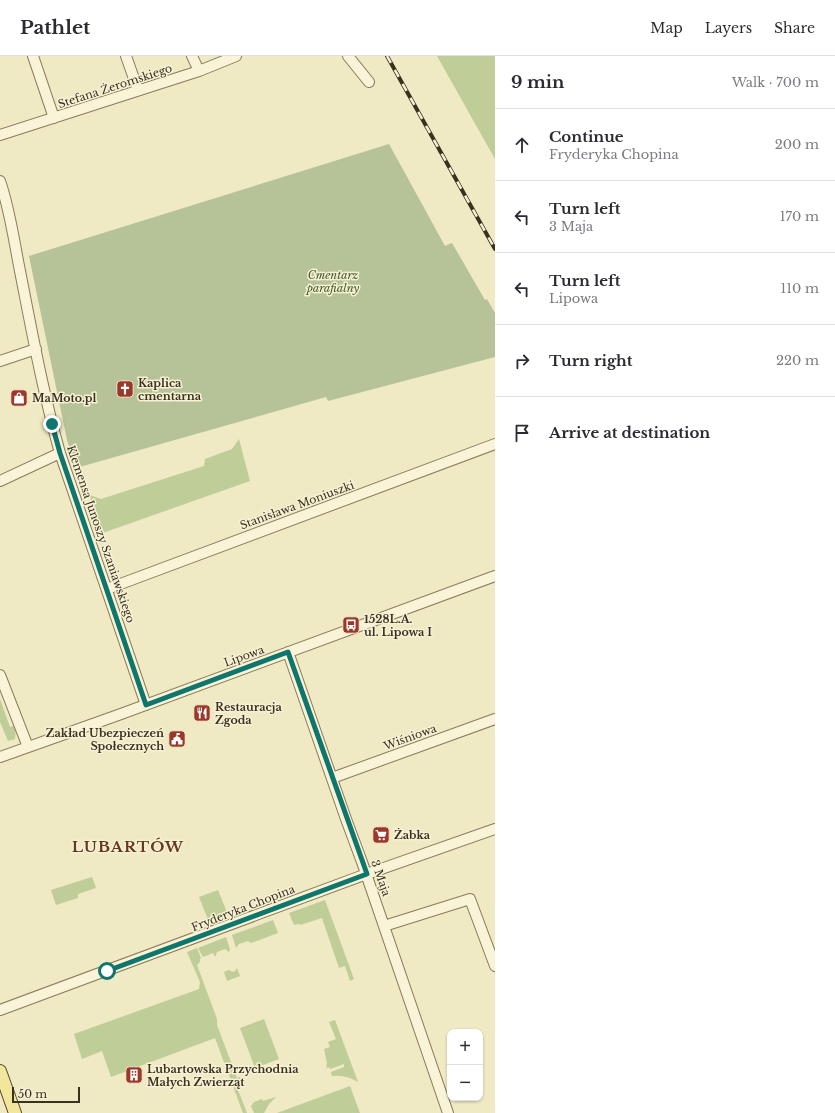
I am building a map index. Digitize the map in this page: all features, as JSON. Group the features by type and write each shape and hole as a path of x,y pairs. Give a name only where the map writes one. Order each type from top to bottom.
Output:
{"main road":[{"path":"0,1071 14,1113"}],"street":[{"path":"33,56 54,118"},
{"path":"126,56 138,90"},
{"path":"192,56 199,71"},
{"name":"Stefana Żeromskiego","path":"0,135 199,71 236,56"},
{"path":"348,56 369,82"},
{"name":"Klemensa Junoszy Szaniawskiego","path":"0,181 11,225 52,424 60,453 146,705"},
{"path":"0,361 36,349"},
{"name":"Stanisława Moniuszki","path":"107,589 495,444"},
{"path":"0,481 60,453"},
{"name":"Lipowa","path":"0,757 146,705 495,576"},
{"name":"3 Maja","path":"288,652 367,874 448,1113"},
{"path":"0,675 28,747"},
{"name":"Wiśniowa","path":"332,778 495,719"},
{"name":"Fryderyka Chopina","path":"0,1010 367,874 495,829"},
{"path":"384,926 470,898 495,966"}],"green space":[{"path":"437,56 495,56 495,159"},
{"name":"Cmentarz parafialny","path":"389,144 445,246 452,243 485,300 487,299 495,313 495,357 328,401 326,397 76,468 67,440 29,256"},
{"path":"239,439 250,481 97,535 90,495 101,499 204,466 205,459 232,449"},
{"path":"0,699 10,727 15,725 16,729 15,739 8,741 0,722"},
{"path":"92,877 96,888 78,894 78,898 56,905 51,890"},
{"path":"218,890 228,915 209,922 199,897"},
{"path":"325,900 354,979 350,981 345,966 339,968 322,918 300,925 294,925 289,913"},
{"path":"273,920 278,933 251,943 248,941 239,944 236,948 232,935"},
{"path":"226,937 230,949 229,952 225,949 217,952 215,957 213,953 203,957 198,948"},
{"path":"197,948 201,958 197,965 237,1078 240,1077 242,1083 236,1085 247,1113 243,1113 215,1038 111,1077 102,1051 82,1059 74,1034 199,989 200,982 187,952"},
{"path":"237,968 240,976 227,981 224,972 229,970 233,972"},
{"path":"264,1019 279,1059 255,1068 240,1028"},
{"path":"335,1020 358,1082 346,1077 332,1076 331,1072 344,1067 344,1064 330,1069 329,1067 326,1068 327,1063 324,1049 330,1047 328,1042 336,1039 329,1022"},
{"path":"350,1086 360,1113 277,1113"},
{"path":"276,1097 269,1104 264,1113 254,1113 251,1106 254,1102"}],"railway":[{"path":"387,56 495,249"}],"place":[{"name":"Kaplica cmentarna","path":"125,389"},
{"name":"MaMoto.pl","path":"19,398"},
{"name":"1528L.A. ul. Lipowa I","path":"351,625"},
{"name":"Restauracja Zgoda","path":"202,713"},
{"name":"Zakład Ubezpieczeń Społecznych","path":"177,739"},
{"name":"Żabka","path":"381,835"},
{"name":"Lubartowska Przychodnia Małych Zwierząt","path":"134,1075"}],"district":[{"name":"LUBARTÓW","path":"128,846"}],"route":[{"path":"52,424 60,453 146,705 288,652 346,819 367,874 107,971"}]}
